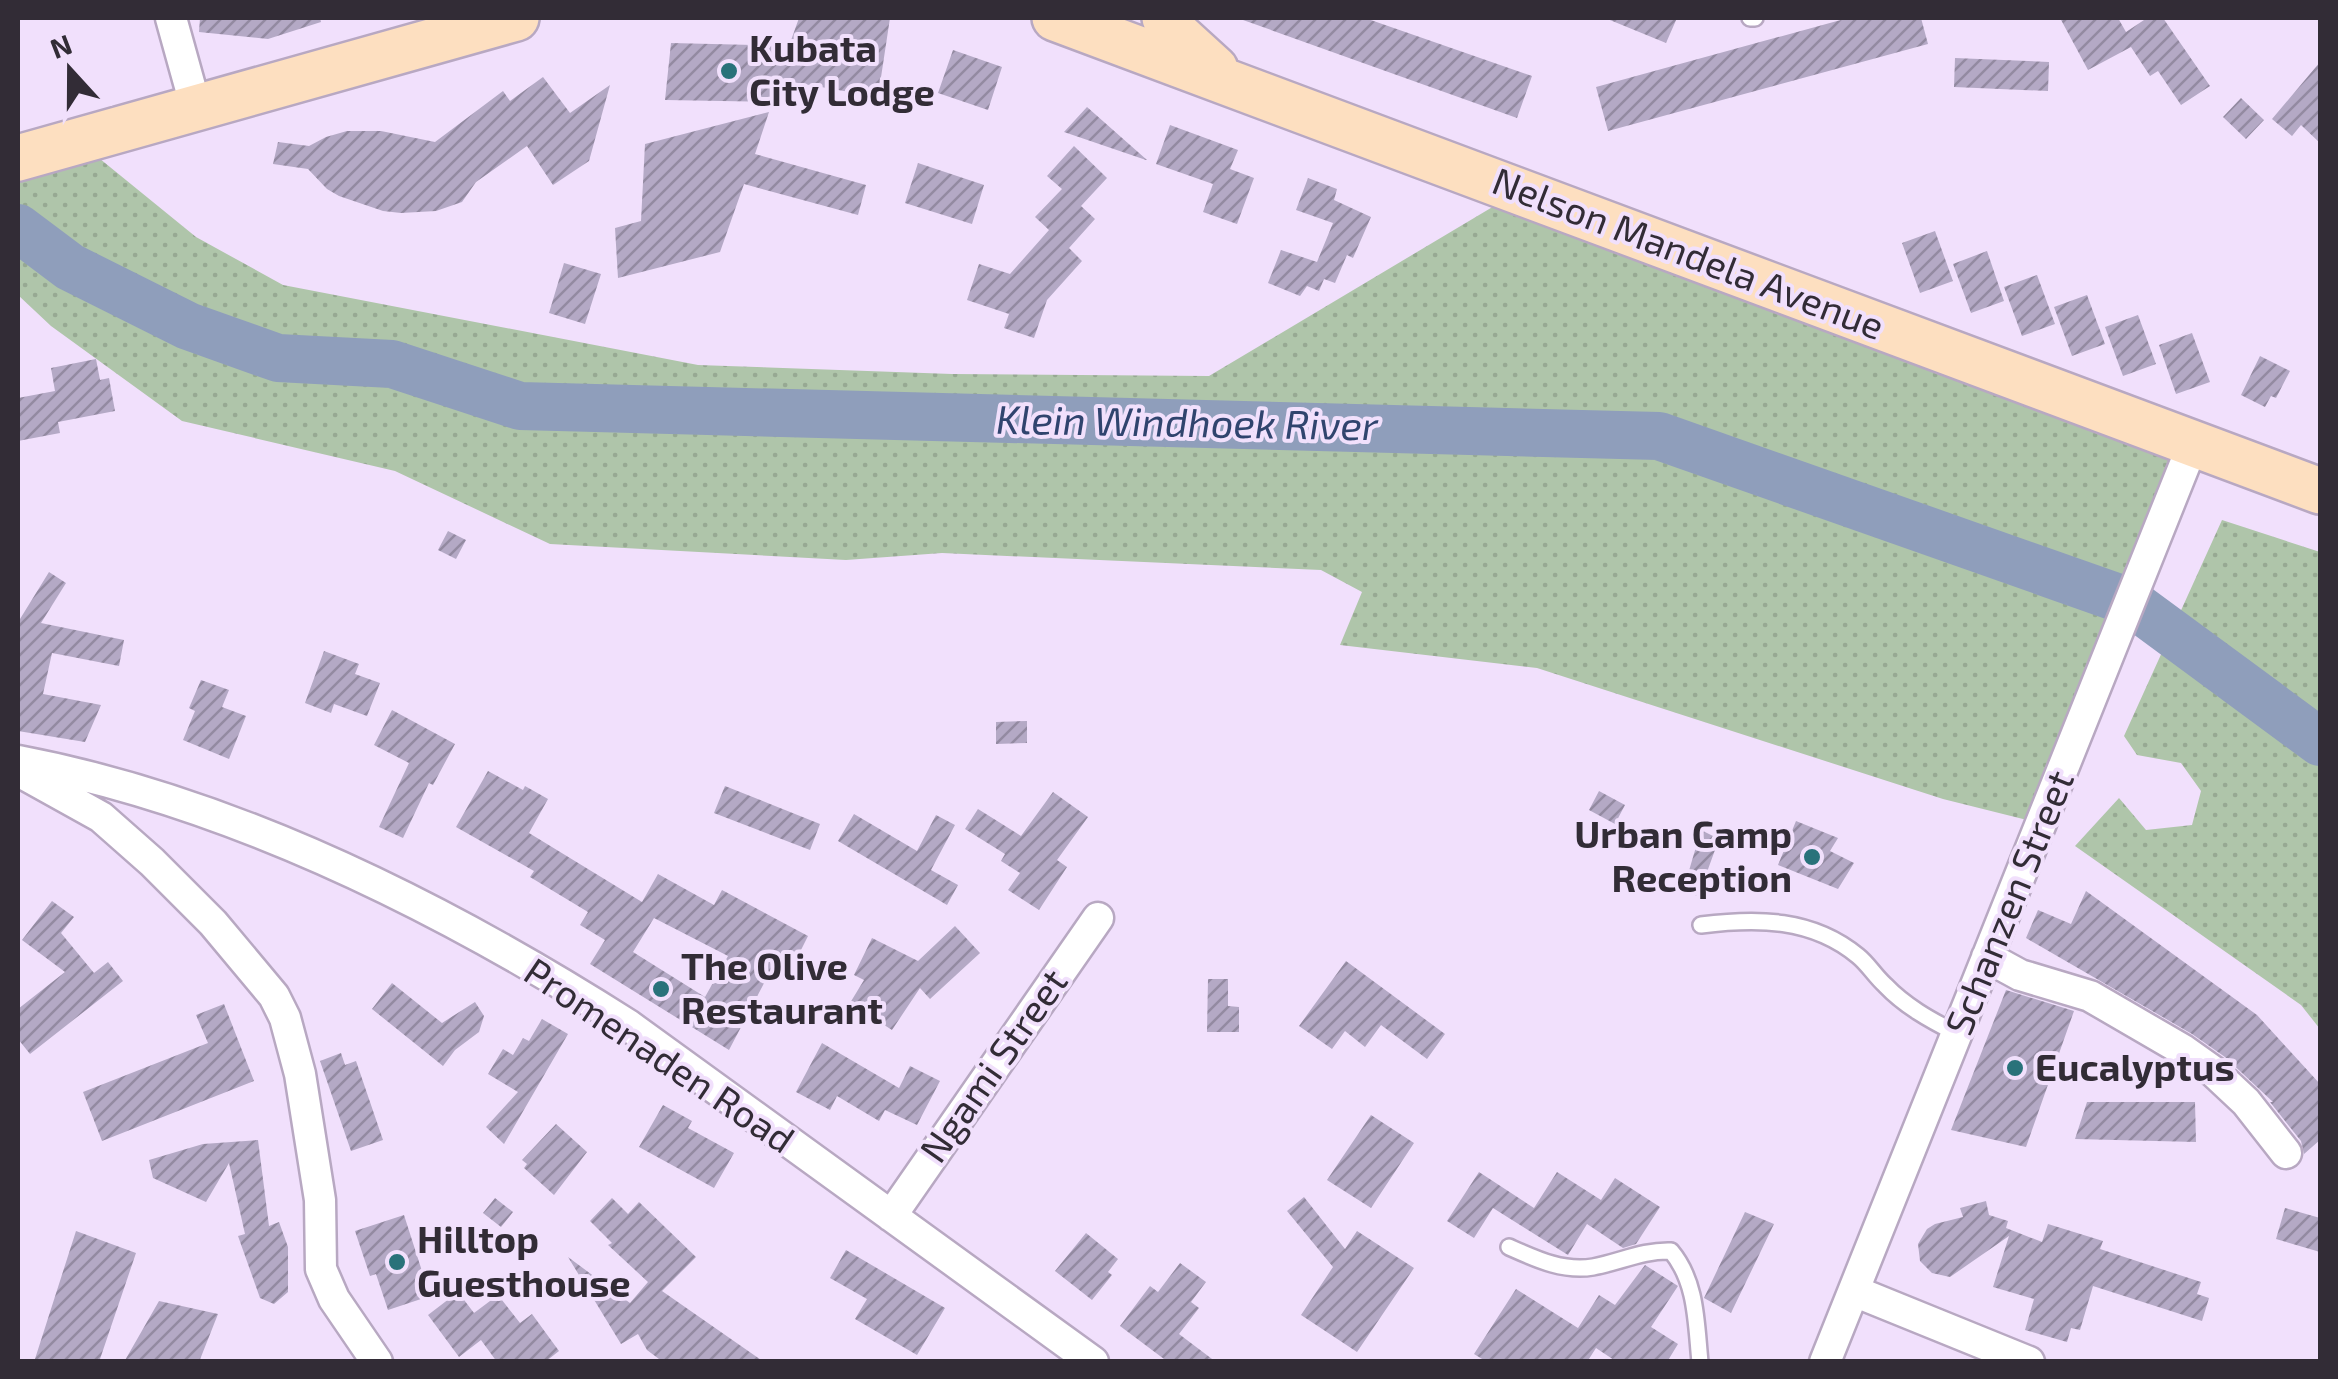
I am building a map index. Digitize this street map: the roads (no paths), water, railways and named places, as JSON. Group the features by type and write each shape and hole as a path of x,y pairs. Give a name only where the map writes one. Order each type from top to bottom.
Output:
{"main road":[{"path":"18,158 516,18"},
{"name":"Nelson Mandela Avenue","path":"1055,18 2320,491"},
{"path":"1165,18 1170,28 1230,83"}],"street":[{"path":"172,18 196,108"},
{"name":"Schanzen Street","path":"1825,1362 2193,444"},
{"name":"Promenaden Road","path":"18,762 72,772 205,813 391,891 573,990 628,1025 1093,1362"},
{"path":"18,771 101,817 213,924 274,996 285,1018 300,1074 320,1200 321,1270 334,1300 377,1362"},
{"name":"Ngami Street","path":"891,1216 1098,918"},
{"path":"1988,957 2020,976 2090,996 2183,1050 2246,1102 2286,1153"},
{"path":"1854,1292 2029,1362"}],"lane":[{"path":"1701,925 1752,919 1811,930 1859,957 1909,1006 1956,1033"},
{"path":"1509,1247 1550,1265 1589,1268 1650,1250 1671,1251 1684,1266 1694,1298 1700,1362"}],"waterway":[{"name":"Klein Windhoek River","path":"18,228 70,267 188,326 278,358 392,364 520,406 1659,436 2130,602 2320,742"}],"place":[{"name":"Kubata City Lodge","path":"729,71"},
{"name":"Urban Camp Reception","path":"1812,857"},
{"name":"The Olive Restaurant","path":"661,989"},
{"name":"Eucalyptus","path":"2015,1068"},
{"name":"Hilltop Guesthouse","path":"397,1262"}]}
